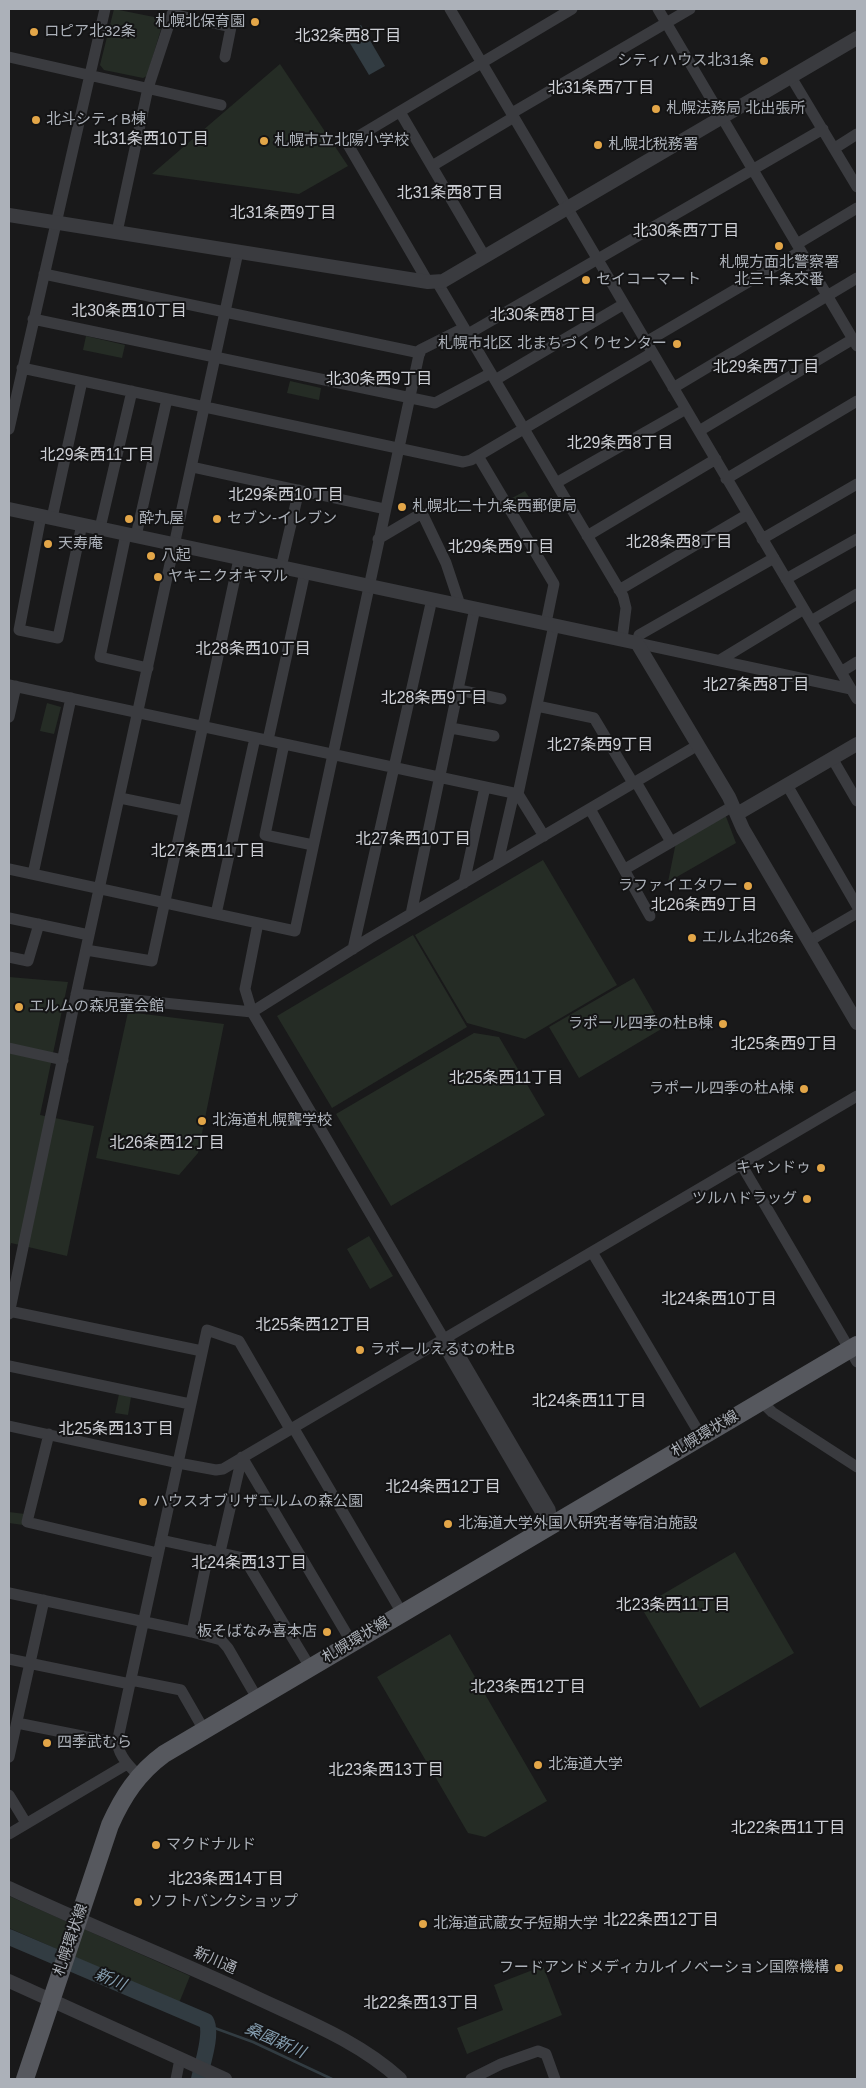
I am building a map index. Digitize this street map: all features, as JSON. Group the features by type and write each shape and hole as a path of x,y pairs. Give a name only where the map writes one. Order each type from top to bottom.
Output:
{"main road":[{"name":"札幌環状線","path":"25,2079 110,1825 128,1790 133,1770 164,1754 761,1401 855,1352"}],"street":[{"path":"9,429 17,371 44,274 104,9"},
{"path":"450,9 854,694"},
{"path":"572,9 347,143 433,282 466,331 620,590 626,608 622,640"},
{"path":"658,9 855,339 699,431"},
{"path":"432,166 690,9"},
{"path":"117,232 148,88 173,11 231,27 225,57"},
{"path":"9,216 433,282 449,279 857,38"},
{"path":"9,57 221,105"},
{"path":"792,77 857,187"},
{"path":"400,112 485,257"},
{"path":"9,869 295,931 420,350 466,331 597,259 823,128"},
{"path":"835,148 857,134"},
{"path":"646,342 799,247 857,208"},
{"path":"202,1351 9,1313 76,994 176,544 238,252"},
{"path":"44,274 420,353"},
{"path":"673,388 857,278"},
{"path":"33,319 435,403 493,376 624,304"},
{"path":"17,371 132,391 462,462 478,456 652,353"},
{"path":"82,381 19,630 58,638 82,524"},
{"path":"100,528 132,391"},
{"path":"148,668 100,657 167,399"},
{"path":"726,479 857,401"},
{"path":"556,484 686,409"},
{"path":"478,456 554,584 550,624 537,706 498,862"},
{"path":"587,536 716,459"},
{"path":"192,467 385,509"},
{"path":"762,539 857,484"},
{"path":"281,567 299,490"},
{"path":"9,509 720,660 854,694"},
{"path":"378,540 422,514 446,563 460,605"},
{"path":"620,590 748,514"},
{"path":"786,579 857,540"},
{"path":"774,558 639,635 637,643 698,745 857,1023"},
{"path":"86,950 152,961 239,559"},
{"path":"268,740 305,572"},
{"path":"811,621 857,594"},
{"path":"353,949 432,599"},
{"path":"411,914 441,778 475,608"},
{"path":"720,660 804,609"},
{"path":"841,672 857,662"},
{"path":"9,717 12,686 516,793 544,836"},
{"path":"459,690 501,699"},
{"path":"33,874 71,698"},
{"path":"537,706 594,718 671,842"},
{"path":"451,728 494,736"},
{"path":"216,914 255,738"},
{"path":"284,744 265,835 313,846"},
{"path":"625,869 671,842 787,785 857,744"},
{"path":"76,994 252,1012 411,914 698,745"},
{"path":"832,758 857,801"},
{"path":"787,785 857,906"},
{"path":"464,883 485,787"},
{"path":"120,798 184,812"},
{"path":"590,809 650,916"},
{"path":"809,941 857,913"},
{"path":"9,918 89,935"},
{"path":"258,923 245,990 252,1012 444,1339 446,1352 503,1449 541,1513 553,1524"},
{"path":"9,957 28,962 39,924"},
{"path":"9,1048 63,1060"},
{"path":"9,1426 178,1463 216,1470 223,1468 857,1096"},
{"path":"741,1164 855,1352"},
{"path":"592,1252 701,1436"},
{"path":"9,1834 26,1823 133,1770 118,1750 117,1743 207,1330 240,1341 402,1613"},
{"path":"9,1366 190,1404"},
{"path":"761,1401 772,1412 857,1467"},
{"path":"48,1434 27,1522 158,1554"},
{"path":"192,1632 242,1457"},
{"path":"242,1457 352,1642"},
{"path":"161,1540 244,1558 310,1667"},
{"path":"9,1593 192,1632 221,1640 228,1648 257,1698"},
{"path":"9,1757 44,1600"},
{"path":"9,1658 181,1690 204,1730"},
{"path":"16,1723 117,1743"},
{"path":"9,1795 26,1823"},
{"name":"新川通","path":"9,1888 343,2038 400,2079"},
{"path":"9,1980 218,2076"},
{"path":"470,2079 501,2064 538,2051 546,2054 555,2079"},
{"path":"176,2079 182,2060"}],"shaded area":[{"path":"114,9 164,19 147,76 143,78 104,70 100,65"},
{"path":"361,25 385,66 369,75 345,35"},
{"path":"280,64 348,166 299,194 152,174"},
{"path":"86,336 125,345 122,358 83,350"},
{"path":"290,381 321,388 319,400 287,393"},
{"path":"525,491 530,499 516,507 512,498"},
{"path":"47,703 61,707 54,734 40,731"},
{"path":"725,814 736,843 668,882 676,842"},
{"path":"543,860 617,985 525,1039 467,1023 415,935"},
{"path":"413,935 467,1027 332,1108 277,1016"},
{"path":"9,977 68,982 40,1115 94,1126 67,1256 11,1243 9,1251"},
{"path":"634,978 663,1028 579,1078 549,1027"},
{"path":"128,1012 224,1024 198,1153 179,1175 96,1158"},
{"path":"474,1033 499,1037 545,1115 391,1206 336,1114"},
{"path":"369,1236 393,1276 370,1289 347,1249"},
{"path":"119,1394 131,1397 128,1415 115,1413"},
{"path":"9,1512 25,1514 23,1525 9,1523"},
{"path":"735,1552 794,1653 700,1708 641,1607"},
{"path":"450,1634 547,1801 485,1837 468,1833 377,1677"},
{"path":"9,1896 190,1976 179,2003 9,1928"},
{"path":"543,1966 562,2015 467,2054 457,2028 503,2010 494,1985"}],"waterway":[{"name":"新川","path":"9,1937 206,2021 208,2041 199,2079"},
{"name":"桑園新川","path":"209,2026 253,2042 332,2079"}],"place":[{"name":"札幌北保育園","path":"255,22"},
{"name":"ロピア北32条","path":"34,32"},
{"name":"シティハウス北31条","path":"764,61"},
{"name":"札幌法務局 北出張所","path":"656,109"},
{"name":"北斗シティB棟","path":"36,120"},
{"name":"札幌市立北陽小学校","path":"264,141"},
{"name":"札幌北税務署","path":"598,145"},
{"name":"札幌方面北警察署 北三十条交番","path":"779,246"},
{"name":"セイコーマート","path":"586,280"},
{"name":"札幌市北区 北まちづくりセンター","path":"677,344"},
{"name":"札幌北二十九条西郵便局","path":"402,507"},
{"name":"酔九屋","path":"129,519"},
{"name":"セブン-イレブン","path":"217,519"},
{"name":"天寿庵","path":"48,544"},
{"name":"八起","path":"151,556"},
{"name":"ヤキニクオキマル","path":"158,577"},
{"name":"ラファイエタワー","path":"748,886"},
{"name":"エルム北26条","path":"692,938"},
{"name":"エルムの森児童会館","path":"19,1007"},
{"name":"ラポール四季の杜B棟","path":"723,1024"},
{"name":"ラポール四季の杜A棟","path":"804,1089"},
{"name":"北海道札幌聾学校","path":"202,1121"},
{"name":"キャンドゥ","path":"821,1168"},
{"name":"ツルハドラッグ","path":"807,1199"},
{"name":"ラポールえるむの杜B","path":"360,1350"},
{"name":"ハウスオブリザエルムの森公園","path":"143,1502"},
{"name":"北海道大学外国人研究者等宿泊施設","path":"448,1524"},
{"name":"板そばなみ喜本店","path":"327,1632"},
{"name":"四季武むら","path":"47,1743"},
{"name":"北海道大学","path":"538,1765"},
{"name":"マクドナルド","path":"156,1845"},
{"name":"ソフトバンクショップ","path":"138,1902"},
{"name":"北海道武蔵女子短期大学","path":"423,1924"},
{"name":"フードアンドメディカルイノベーション国際機構","path":"839,1968"}],"district":[{"name":"北32条西8丁目","path":"348,37"},
{"name":"北31条西7丁目","path":"601,89"},
{"name":"北31条西10丁目","path":"151,140"},
{"name":"北31条西8丁目","path":"450,194"},
{"name":"北31条西9丁目","path":"283,214"},
{"name":"北30条西7丁目","path":"686,232"},
{"name":"北30条西10丁目","path":"129,312"},
{"name":"北30条西8丁目","path":"543,316"},
{"name":"北29条西7丁目","path":"766,368"},
{"name":"北30条西9丁目","path":"379,380"},
{"name":"北29条西8丁目","path":"620,444"},
{"name":"北29条西11丁目","path":"97,456"},
{"name":"北29条西10丁目","path":"286,496"},
{"name":"北28条西8丁目","path":"679,543"},
{"name":"北29条西9丁目","path":"501,548"},
{"name":"北28条西10丁目","path":"253,650"},
{"name":"北27条西8丁目","path":"756,686"},
{"name":"北28条西9丁目","path":"434,699"},
{"name":"北27条西9丁目","path":"600,746"},
{"name":"北27条西10丁目","path":"413,840"},
{"name":"北27条西11丁目","path":"208,852"},
{"name":"北26条西9丁目","path":"704,906"},
{"name":"北25条西9丁目","path":"784,1045"},
{"name":"北25条西11丁目","path":"506,1079"},
{"name":"北26条西12丁目","path":"167,1144"},
{"name":"北24条西10丁目","path":"719,1300"},
{"name":"北25条西12丁目","path":"313,1326"},
{"name":"北24条西11丁目","path":"589,1402"},
{"name":"北25条西13丁目","path":"116,1430"},
{"name":"北24条西12丁目","path":"443,1488"},
{"name":"北24条西13丁目","path":"249,1564"},
{"name":"北23条西11丁目","path":"673,1606"},
{"name":"北23条西12丁目","path":"528,1688"},
{"name":"北23条西13丁目","path":"386,1771"},
{"name":"北22条西11丁目","path":"788,1829"},
{"name":"北23条西14丁目","path":"226,1880"},
{"name":"北22条西12丁目","path":"661,1921"},
{"name":"北22条西13丁目","path":"421,2004"}]}
